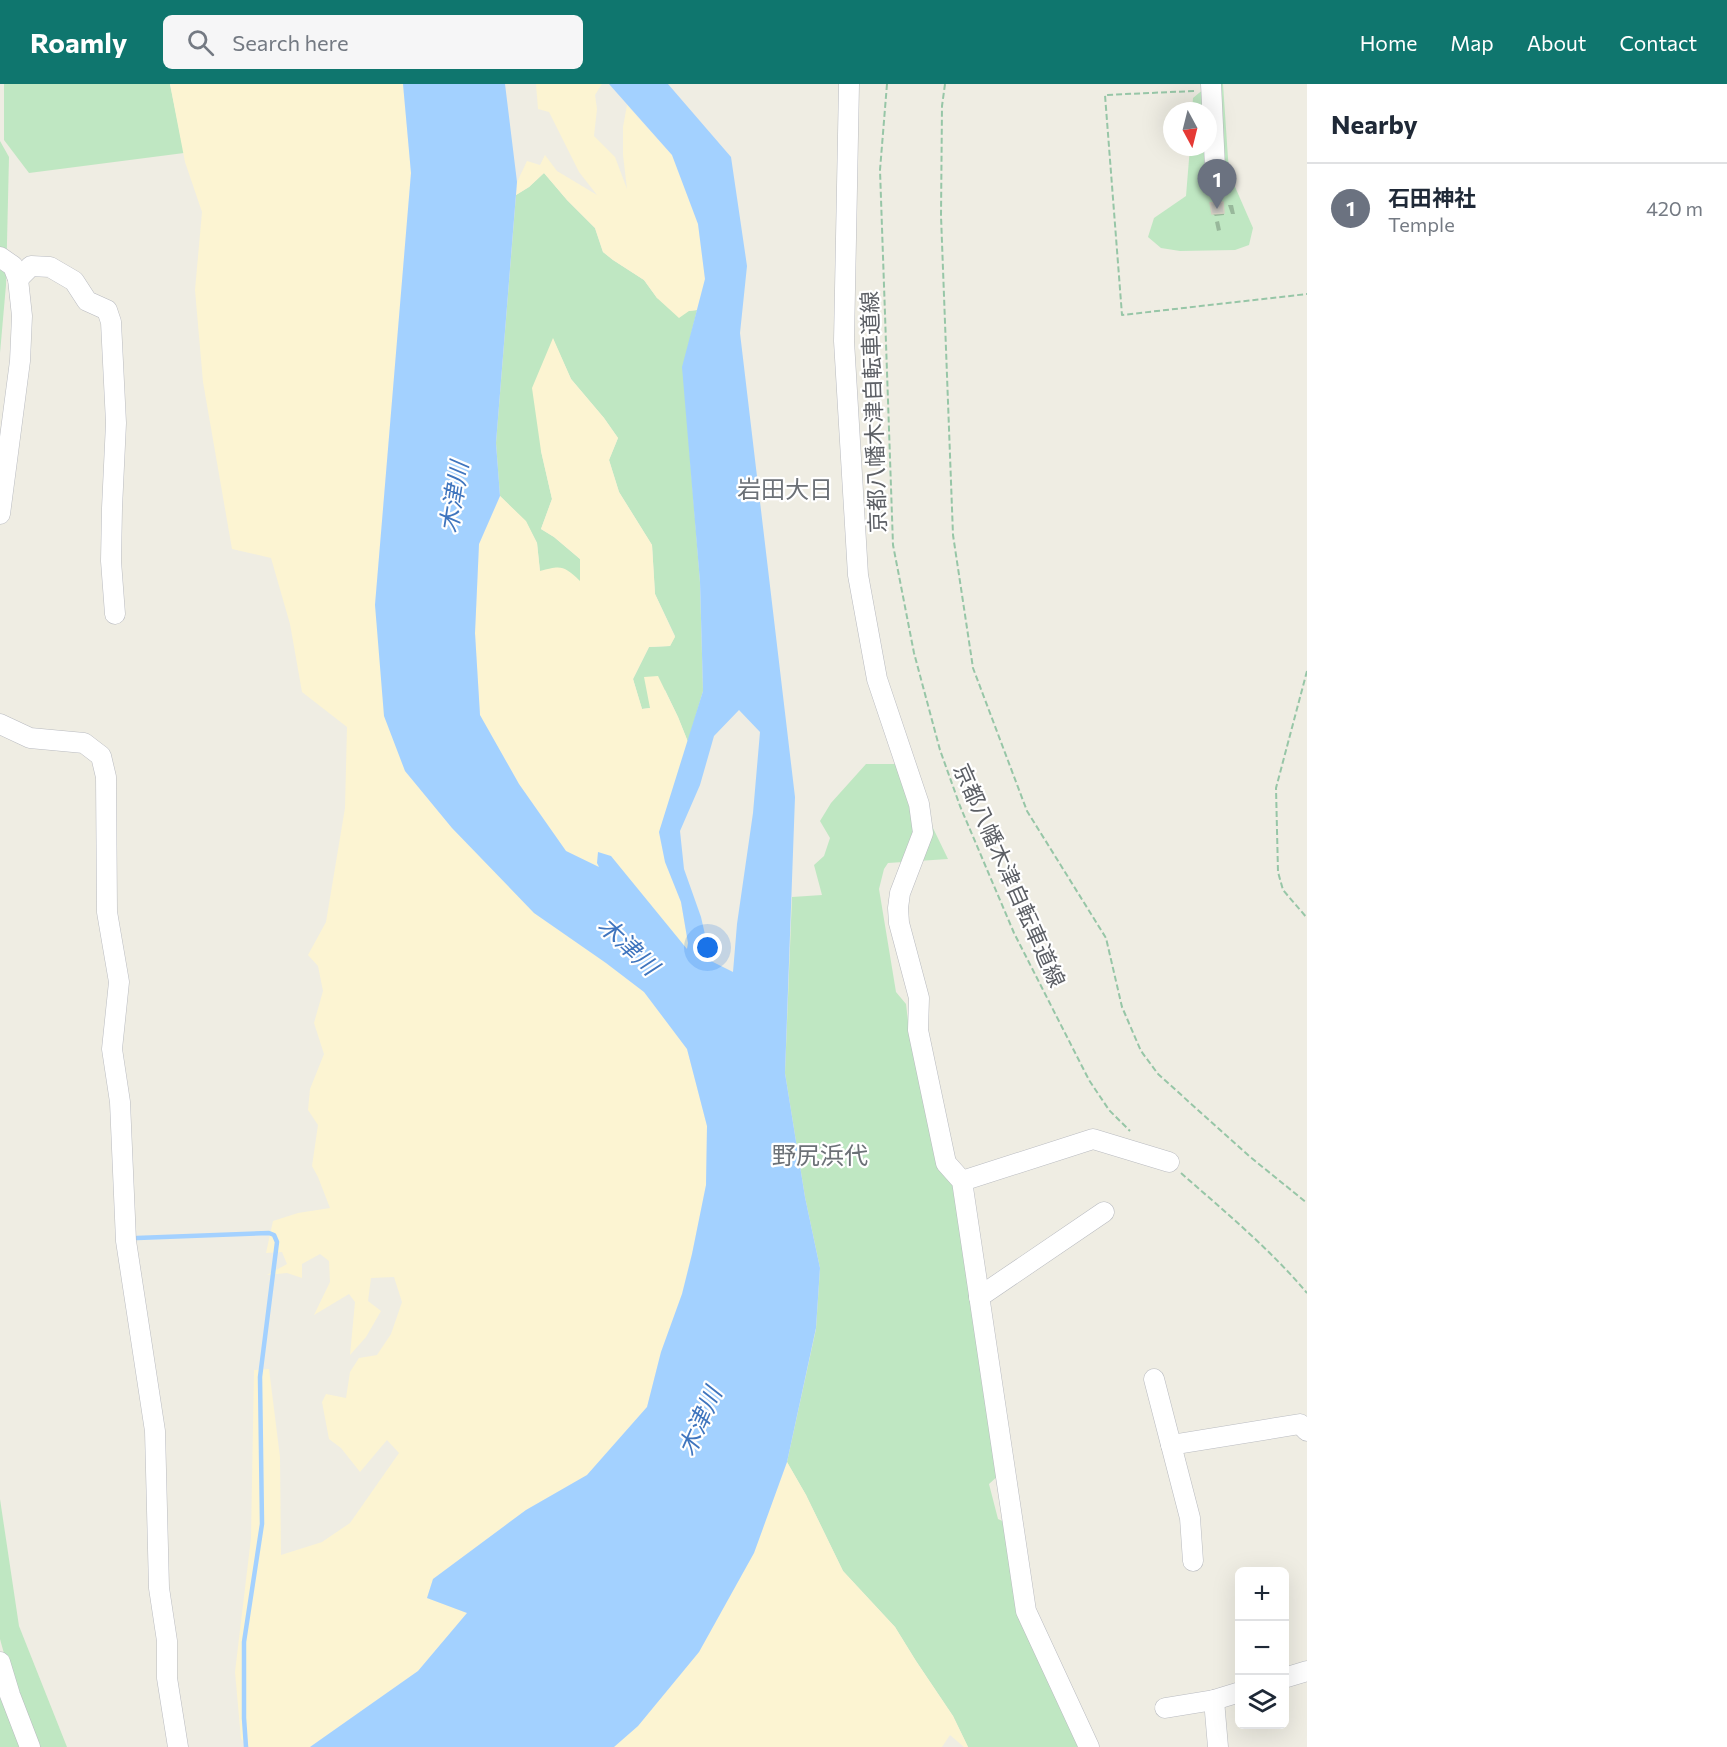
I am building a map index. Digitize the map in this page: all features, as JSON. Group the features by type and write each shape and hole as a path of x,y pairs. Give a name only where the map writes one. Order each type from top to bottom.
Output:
{"street":[{"path":"849,84 844,341 858,575 877,679 919,804 923,833 900,893 899,923 919,998 918,1030 946,1163 962,1181 1026,1611 1089,1747"},
{"path":"1211,87 1216,188"},
{"path":"0,257 13,266 18,279 22,316 20,361 0,514"},
{"path":"18,279 31,267 50,267 74,281 87,301 107,310 111,322 116,423 111,529 115,614"},
{"path":"0,724 30,738 84,743 101,756 106,777 107,912 119,982 112,1049 120,1102 126,1241 155,1431 159,1588 167,1641 167,1678 178,1747"},
{"path":"962,1181 1093,1139 1169,1162"},
{"path":"979,1297 1104,1212"},
{"path":"1154,1378 1190,1518 1192,1561"},
{"path":"1171,1445 1300,1424 1307,1431"},
{"path":"0,1662 30,1747"},
{"path":"1289,1676 1307,1671"},
{"path":"1165,1708 1214,1700 1235,1693"},
{"path":"1214,1700 1218,1747"}],"path":[{"name":"京都八幡木津自転車道線","path":"887,84 880,170 893,544 914,653 940,750 960,806 1014,933 1089,1080 1109,1110 1136,1136"},
{"path":"945,84 942,106 940,216 953,535 973,668 1027,812 1106,938 1122,1007 1140,1051 1158,1074 1249,1156 1307,1203"},
{"path":"1211,87 1106,95 1122,315 1307,294"},
{"path":"1307,671 1276,788 1278,872 1283,890 1307,918"},
{"path":"1169,1162 1232,1218 1292,1275 1307,1293"}],"green space":[{"path":"4,84 170,84 184,153 29,173 4,140"},
{"path":"1207,84 1223,84 1229,173 1253,228 1249,245 1235,250 1180,251 1161,248 1148,237 1154,218 1186,196 1189,156 1217,156 1217,102 1193,102 1193,98"},
{"path":"0,141 9,157 6,285 0,353"},
{"path":"544,173 595,228 603,252 644,280 657,298 689,311 697,310 683,367 700,582 703,691 688,742 665,690 650,708 642,709 633,679 649,647 670,646 675,636 655,594 652,545 619,492 609,460 618,438 571,379 553,339 541,451 552,499 541,529 580,559 580,582 540,572 537,543 526,522 500,496 496,443 516,195"},
{"path":"866,764 902,764 948,859 888,863 884,869 879,889 896,992 906,1004 908,1021 925,1043 956,1175 1000,1474 989,1484 998,1519 1009,1524 1021,1613 1084,1747 968,1747 953,1716 895,1627 843,1571 806,1495 787,1462 816,1329 820,1268 805,1197 785,1073 792,897 822,895 814,865 824,856 830,838 820,821 831,803"},
{"path":"0,1499 19,1626 67,1747 39,1747 16,1697 0,1639"},
{"path":"0,1687 22,1747 0,1747"}],"sand":[{"path":"170,84 403,84 411,173 375,605 405,771 452,828 534,913 644,992 687,1049 707,1126 706,1185 692,1254 682,1294 661,1352 647,1407 587,1475 526,1510 433,1579 427,1598 467,1613 418,1671 310,1747 249,1747 241,1739 235,1672 251,1538 254,1370 269,1369 280,1457 281,1555 322,1542 350,1523 399,1453 387,1440 360,1472 341,1448 329,1439 322,1402 326,1394 346,1398 350,1372 359,1358 377,1355 391,1334 402,1302 394,1277 371,1278 368,1301 381,1311 366,1337 350,1355 355,1302 349,1294 314,1315 330,1282 329,1261 320,1254 302,1264 302,1278 287,1273 267,1275 287,1264 282,1252 266,1253 273,1221 298,1213 330,1208 312,1166 318,1125 308,1110 310,1089 324,1054 314,1023 323,991 318,966 308,955 326,922 345,808 347,727 302,692 290,624 271,558 232,549 203,382 195,290 202,212 185,162"},
{"path":"536,84 602,84 595,95 597,109 594,136 615,157 627,189 623,155 623,127 627,105 672,155 698,224 705,279 697,310 689,311 679,318 657,298 644,280 603,252 595,228 544,173 516,195 517,182 527,161 540,165 545,155 557,171 597,195 579,172 549,112 538,109"},
{"path":"553,338 571,379 618,438 609,460 619,492 652,545 655,594 675,637 670,646 649,647 633,679 642,709 650,708 644,677 658,676 688,742 659,833 665,862 681,902 688,950 600,868 566,851 519,784 480,716 475,633 479,544 500,496 526,521 537,543 540,571 562,568 580,581 580,559 541,529 552,499 541,451 532,388"},
{"path":"787,1462 806,1495 843,1571 895,1627 953,1716 968,1747 964,1747 950,1735 942,1747 614,1747 638,1726 699,1652 754,1553"}],"water":[{"name":"木津川","path":"403,84 505,84 517,182 496,443 500,496 479,544 475,633 480,715 519,784 566,851 599,867 598,852 611,856 687,949 681,902 665,862 659,832 703,691 700,582 682,367 705,279 698,224 672,155 609,84 668,84 731,157 747,266 740,333 795,797 785,1073 805,1197 820,1268 816,1328 787,1462 754,1553 699,1652 638,1726 614,1747 310,1747 418,1671 467,1613 427,1598 433,1579 526,1510 587,1475 647,1407 661,1352 682,1294 706,1185 707,1126 687,1049 644,992 534,913 452,828 405,771 384,716 375,605 411,173","holes":["739,710 760,732 753,813 737,924 733,972 711,961 701,917 684,869 680,831 700,785 714,736"]}],"building":[{"path":"1223,202 1224,213 1212,214 1210,203"}],"waterway":[{"path":"137,1238 269,1233 274,1235 277,1242 260,1377 262,1524 244,1642 246,1747"}],"place":[{"name":"石田神社","path":"1217,209"}],"district":[{"name":"岩田大日","path":"785,488"},
{"name":"野尻浜代","path":"820,1154"}]}
